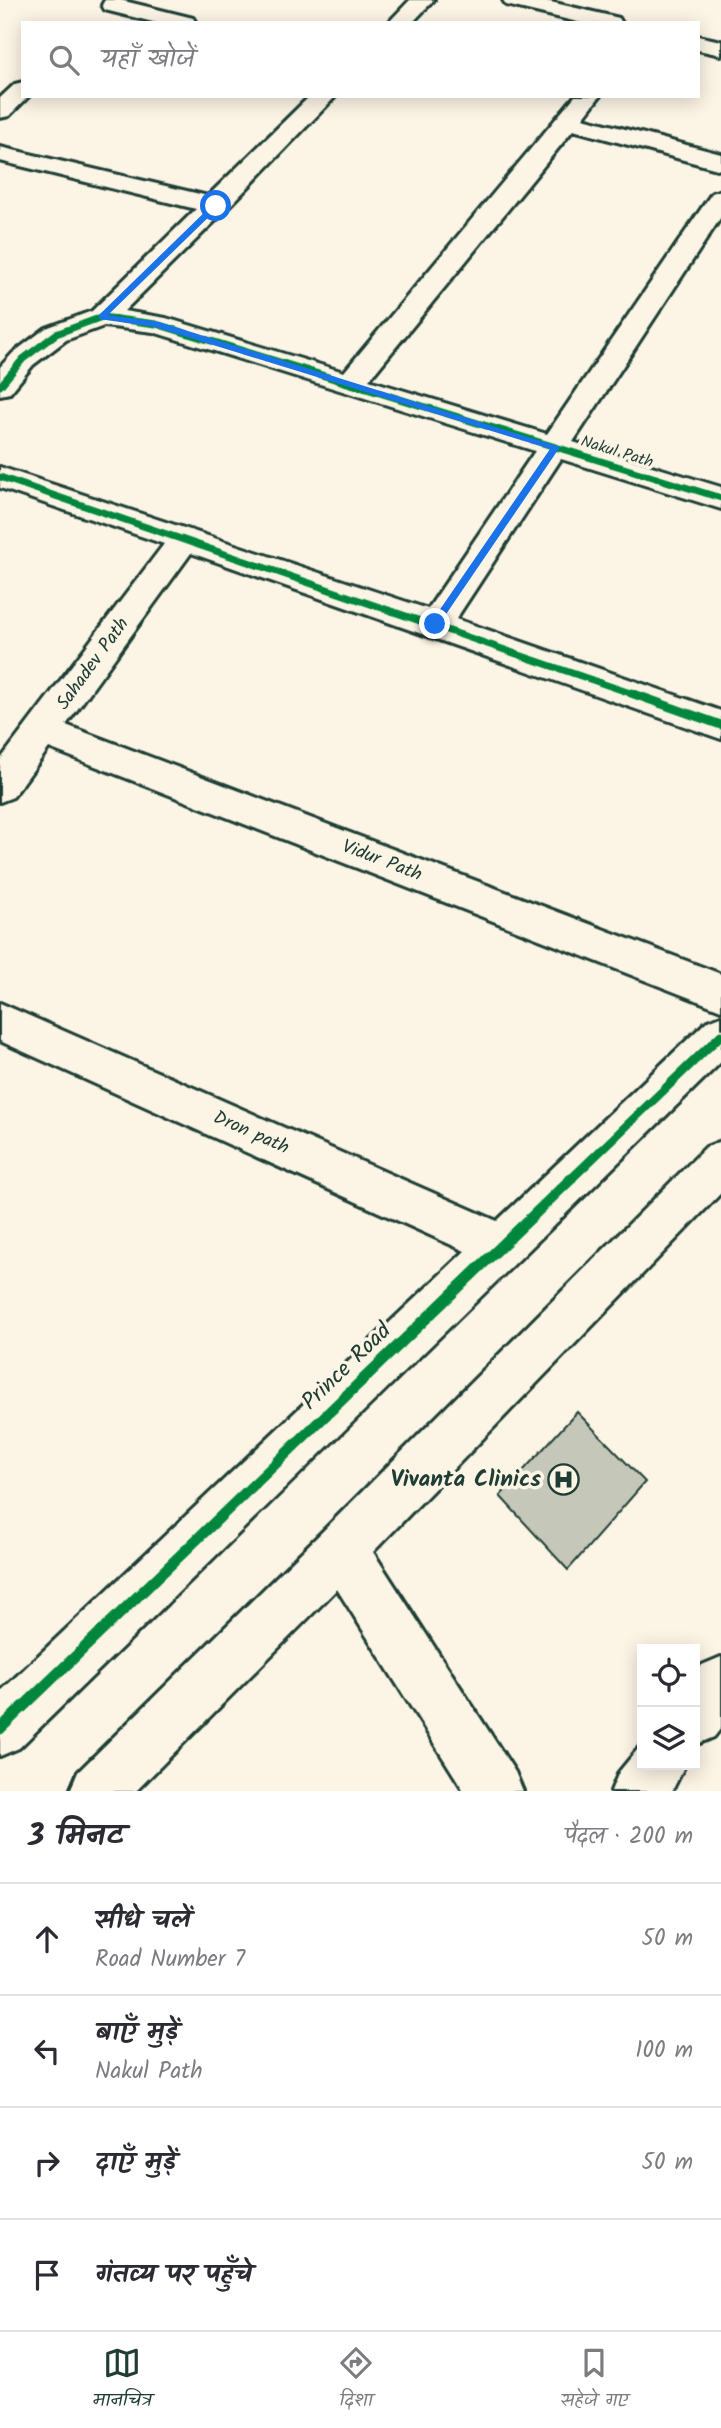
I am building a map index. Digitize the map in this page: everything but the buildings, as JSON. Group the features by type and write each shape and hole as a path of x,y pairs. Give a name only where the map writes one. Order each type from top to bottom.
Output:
{"street":[{"path":"401,21 423,0"},
{"path":"514,0 582,7 607,21"},
{"path":"95,21 116,2 178,21"},
{"path":"700,43 721,48"},
{"path":"0,111 21,91"},
{"path":"102,317 322,98"},
{"path":"351,383 587,98"},
{"path":"568,121 721,162"},
{"path":"0,154 216,206"},
{"path":"435,624 721,198"},
{"name":"Nakul Path","path":"0,386 12,355 56,334 102,317 156,324 721,498"},
{"path":"0,477 435,624 721,725"},
{"name":"Sahadev Path","path":"0,787 184,540"},
{"name":"Vidur Path","path":"43,731 721,992"},
{"name":"Dron path","path":"0,1021 501,1245"},
{"name":"Prince Road","path":"0,1729 721,1035"},
{"path":"97,1791 341,1549 721,1162"},
{"path":"341,1549 496,1791"},
{"path":"700,1711 721,1684"},
{"path":"638,1791 654,1770"}],"cycle path":[{"path":"0,386 23,359 56,334 102,317 156,324 721,498"},
{"path":"0,477 435,624 721,725"},
{"path":"0,1729 721,1035"}],"place":[{"name":"Vivanta Clinics","path":"564,1480"}],"route":[{"path":"216,206 102,317 156,324 555,447 435,624"}]}
